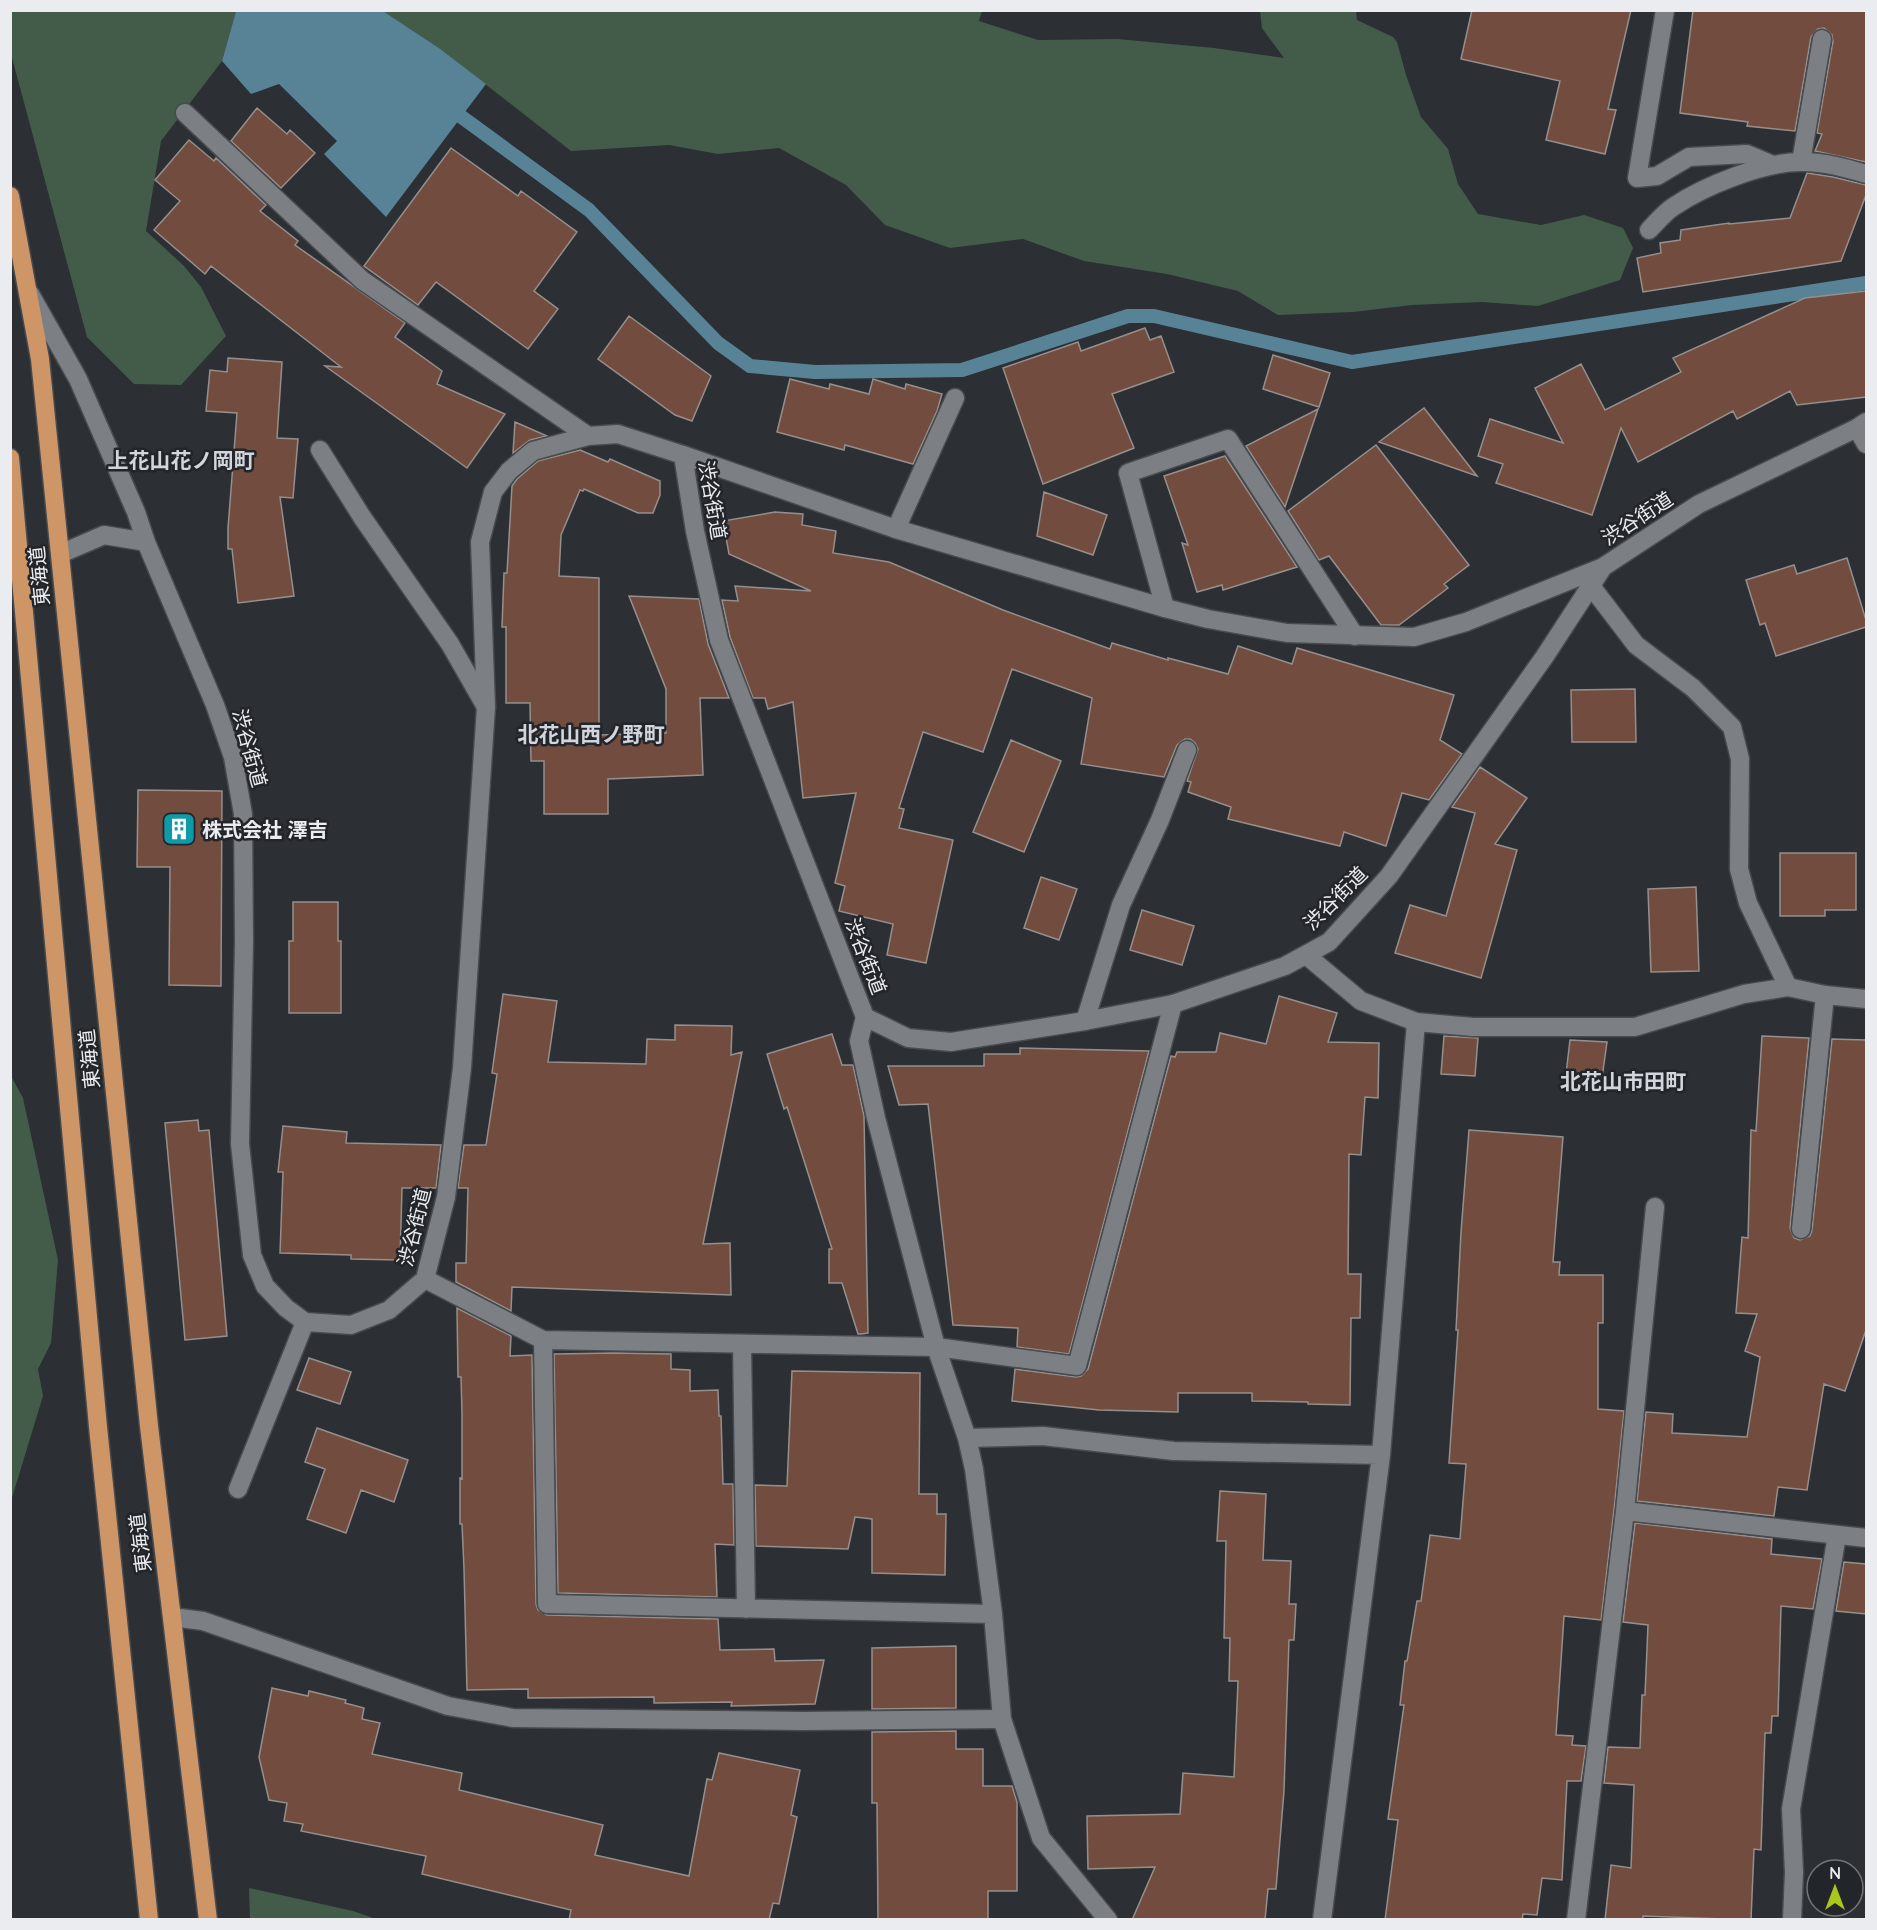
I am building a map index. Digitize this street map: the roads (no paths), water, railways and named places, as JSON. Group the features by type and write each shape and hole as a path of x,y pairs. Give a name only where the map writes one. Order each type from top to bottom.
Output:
{"highway":[{"name":"東海道","path":"10,196 40,359 149,1426 208,1920"},
{"name":"東海道","path":"10,458 98,1427 149,1920"}],"street":[{"path":"1665,10 1637,178 1657,176 1689,157 1747,154 1773,165"},
{"path":"1801,162 1822,39"},
{"path":"185,113 362,280 588,436"},
{"path":"1649,230 1672,208 1716,183 1773,165 1801,162 1837,165 1866,174"},
{"name":"渋谷街道","path":"27,290 78,379 136,512 146,542 215,705 233,757 243,814 244,942 240,1144 252,1255 265,1286 286,1308 305,1322 351,1325 389,1310 425,1279 446,1197 462,1068 486,707 480,542 493,492 509,471 533,451 588,436 618,434 683,455 695,531 719,640 865,1017 908,1038 951,1042 1085,1021 1173,1004 1285,966 1329,942 1389,876 1545,656 1603,567 1699,504 1862,425"},
{"path":"896,529 955,398"},
{"path":"1862,425 1866,444"},
{"path":"1165,608 1128,473 1228,439 1355,636"},
{"path":"320,450 362,517 450,644 486,707"},
{"path":"683,455 896,529 1165,608 1208,619 1287,633 1414,637 1466,622 1603,567"},
{"path":"60,554 104,535 146,542"},
{"path":"1591,586 1636,645 1693,688 1732,727 1740,759 1739,869 1748,903 1788,987"},
{"path":"1085,1021 1121,905 1160,820 1186,750"},
{"path":"1306,955 1361,1001 1416,1022 1473,1026 1635,1026 1744,994 1788,987 1825,995 1866,999"},
{"path":"1801,1229 1825,995"},
{"path":"425,1279 543,1340 936,1347 1077,1366 1173,1004"},
{"path":"865,1017 859,1041 876,1118 936,1347 967,1438 974,1469 993,1614 1002,1719 1041,1838 1108,1920"},
{"path":"1322,1920 1381,1455 1416,1022"},
{"path":"1576,1920 1625,1510 1655,1207"},
{"path":"238,1489 305,1322"},
{"path":"543,1340 547,1604 993,1614"},
{"path":"742,1344 746,1609"},
{"path":"967,1438 1042,1436 1174,1451 1381,1455"},
{"path":"1625,1510 1866,1538"},
{"path":"1792,1920 1794,1872 1791,1809 1837,1535"},
{"path":"172,1617 203,1621 448,1706 513,1718 803,1721 1002,1719"}],"water":[{"path":"236,11 383,11 439,48 486,84 386,217 324,154 337,141 279,84 251,94 222,61"}],"waterway":[{"path":"448,107 589,210 718,343 750,366 815,372 962,370 1128,316 1154,316 1352,362 1866,283"}],"place":[{"name":"株式会社 澤吉","path":"179,829"}],"district":[{"name":"上花山花ノ岡町","path":"181,460"},
{"name":"北花山西ノ野町","path":"591,734"},
{"name":"北花山市田町","path":"1623,1081"}]}
